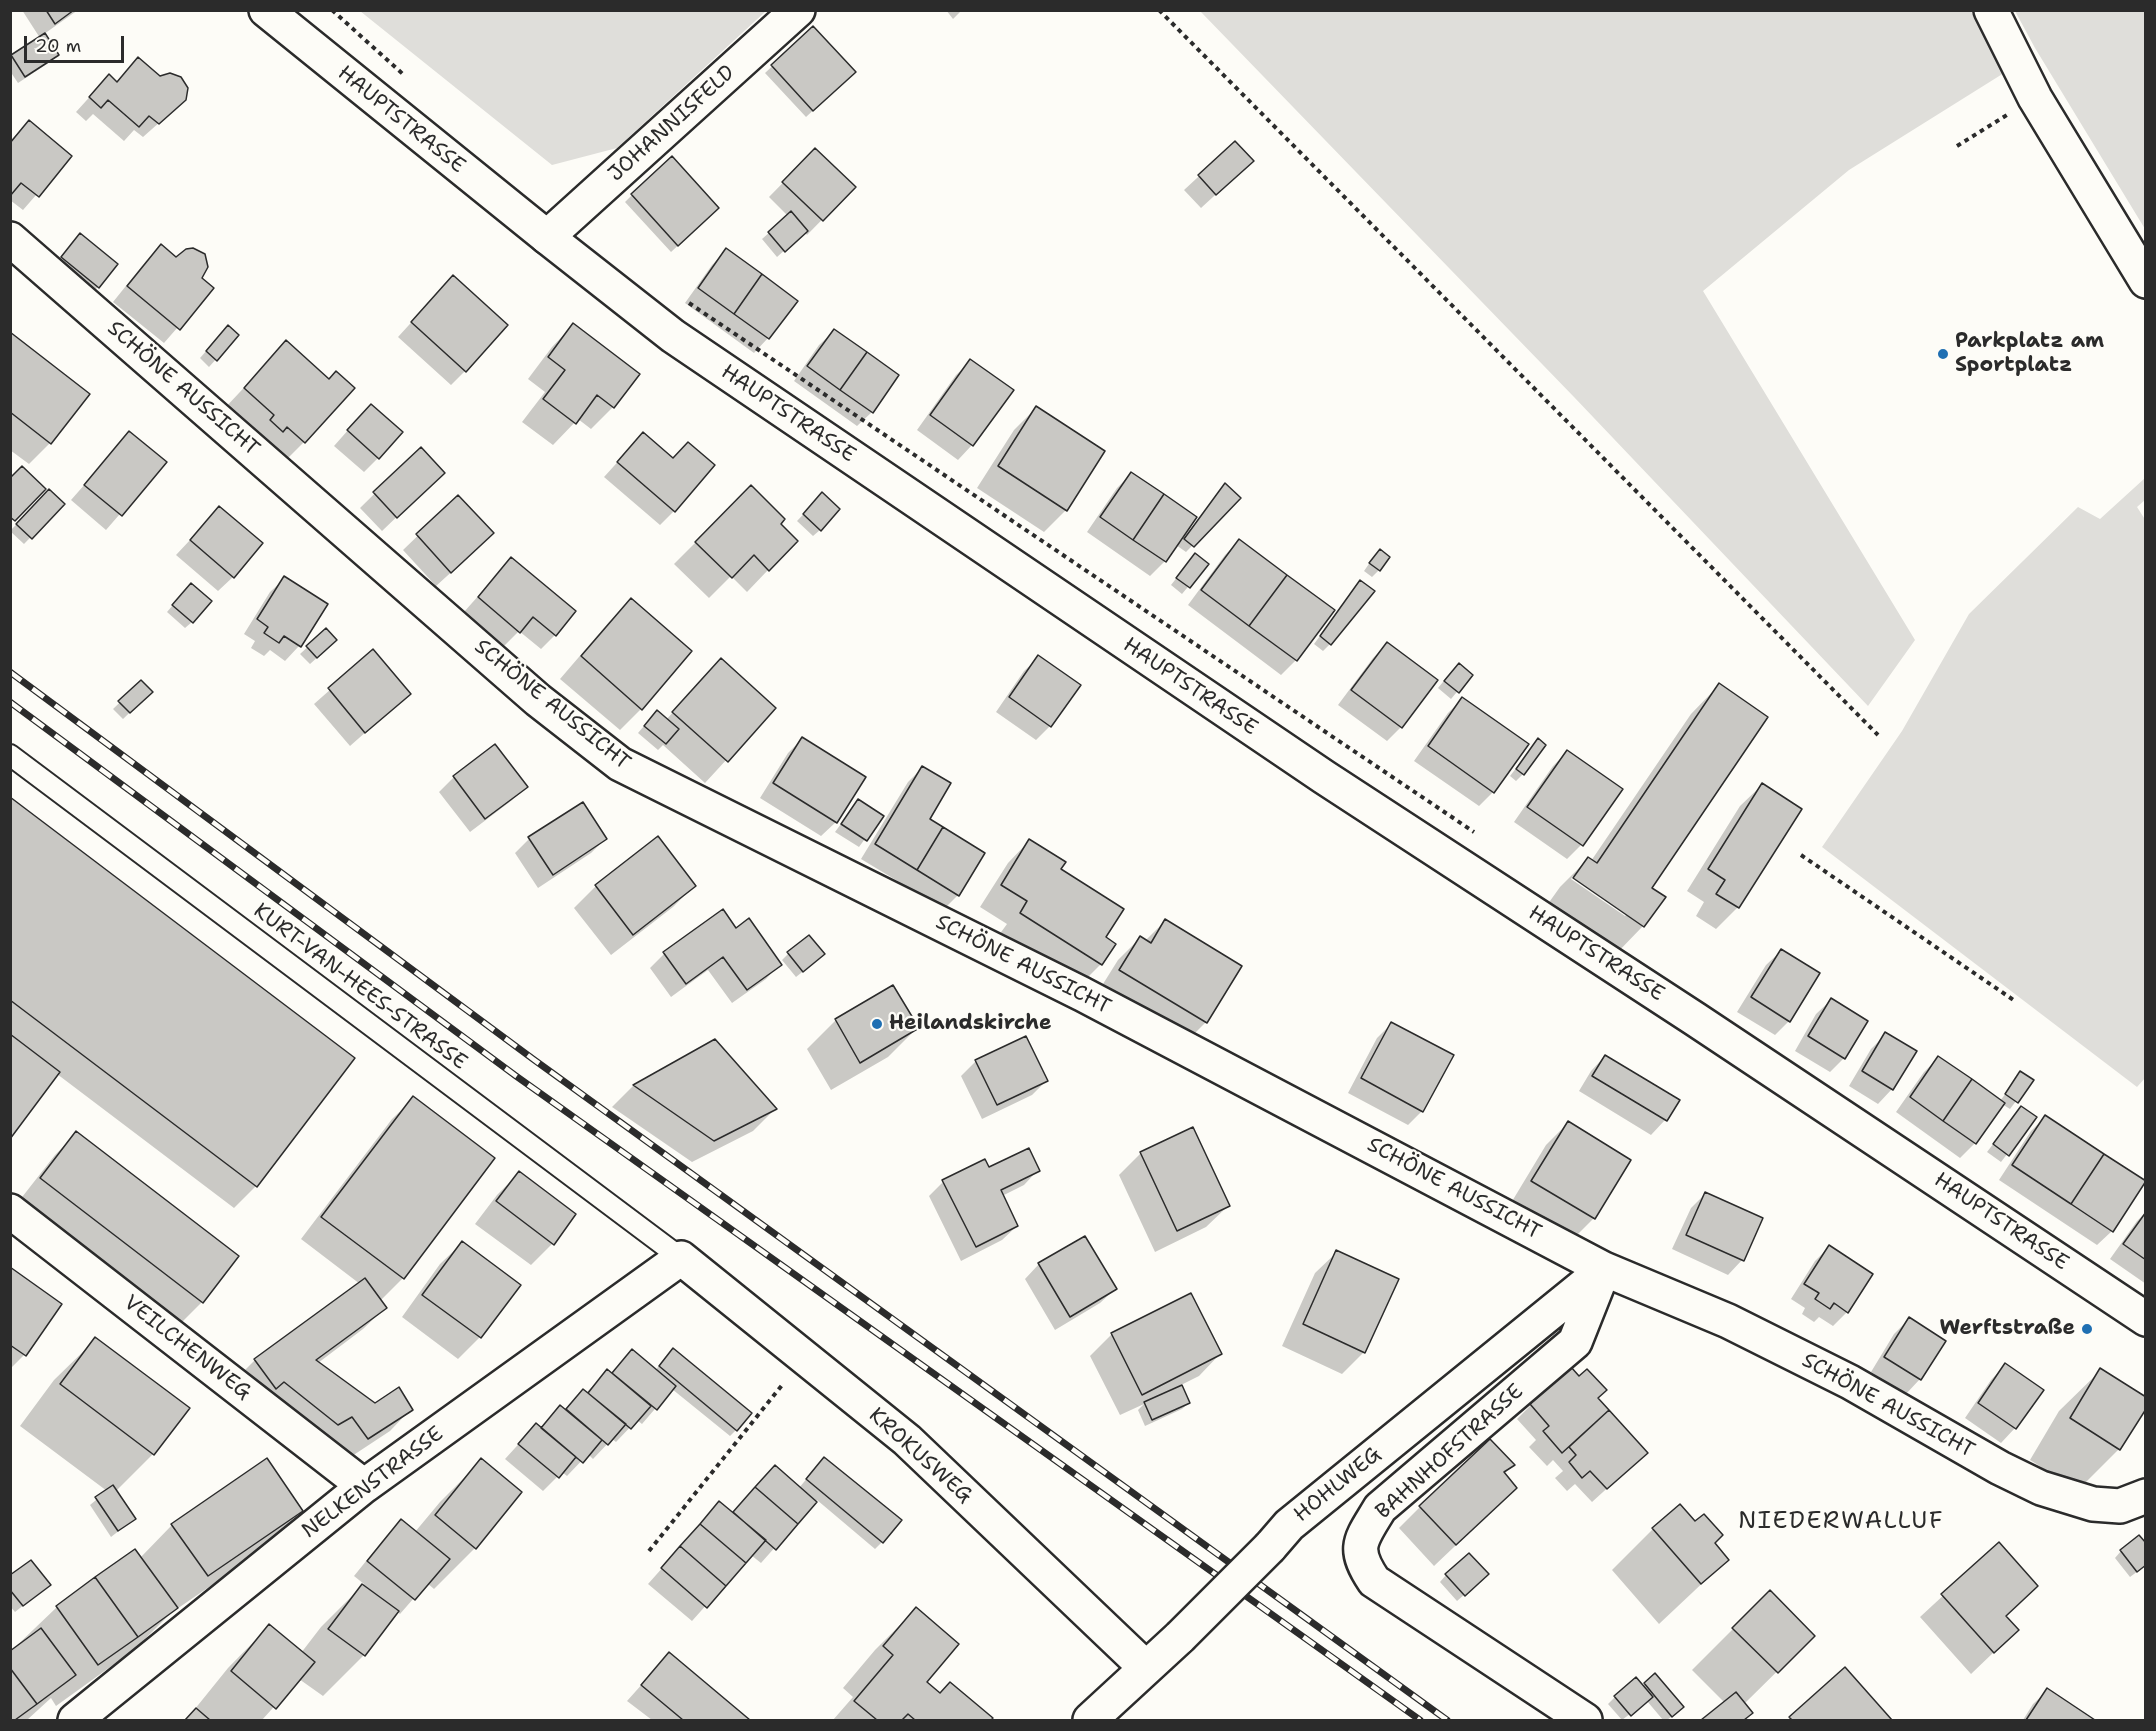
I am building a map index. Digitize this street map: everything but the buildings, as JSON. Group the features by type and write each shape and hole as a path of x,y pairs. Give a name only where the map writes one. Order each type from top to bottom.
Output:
{"street":[{"name":"HAUPTSTRASSE","path":"266,10 673,336 1304,764 1725,1039 2145,1319"},
{"name":"JOHANNISFELD","path":"547,237 798,10"},
{"path":"1991,10 2035,98 2145,281"},
{"name":"SCHÖNE AUSSICHT","path":"10,239 538,700 620,764 1083,994 1604,1269 1728,1321 1850,1382 2000,1468 2041,1488 2093,1504 2120,1506 2145,1496"},
{"name":"VEILCHENWEG","path":"10,1211 364,1486"},
{"name":"KROKUSWEG","path":"681,1258 907,1440 1146,1668"},
{"name":"NELKENSTRASSE","path":"75,1720 364,1486 681,1258"},
{"name":"HOHLWEG","path":"1090,1720 1180,1637 1270,1547 1288,1525 1604,1269"},
{"name":"BAHNHOFSTRASSE","path":"1586,1720 1374,1581 1361,1563 1361,1540 1380,1508 1575,1342 1604,1269"}],"lane":[{"name":"KURT-VAN-HEES-STRASSE","path":"10,755 681,1258"}],"path":[{"path":"1159,10 1878,735"},
{"path":"1957,146 2035,98"},
{"path":"685,300 1476,832"},
{"path":"1801,855 2015,1001"},
{"path":"649,1551 805,1358"}],"shaded area":[{"path":"360,11 766,11 617,148 552,165"},
{"path":"1200,11 1971,11 2004,73 1849,170 1703,291 1915,640 1868,706 1574,397"},
{"path":"2015,11 2145,11 2145,229 2035,48"},
{"path":"2145,478 2145,500 2137,507 2146,521 2146,1077 2137,1087 1822,847 1902,731 1969,614 2078,507 2100,519"}],"railway":[{"path":"10,672 533,1059 1447,1720"},
{"path":"10,702 516,1076 1420,1720"}],"place":[{"name":"Parkplatz am Sportplatz","path":"1943,354"},
{"name":"Heilandskirche","path":"877,1024"},
{"name":"Werftstraße","path":"2087,1329"}],"district":[{"name":"NIEDERWALLUF","path":"1841,1522"}]}
